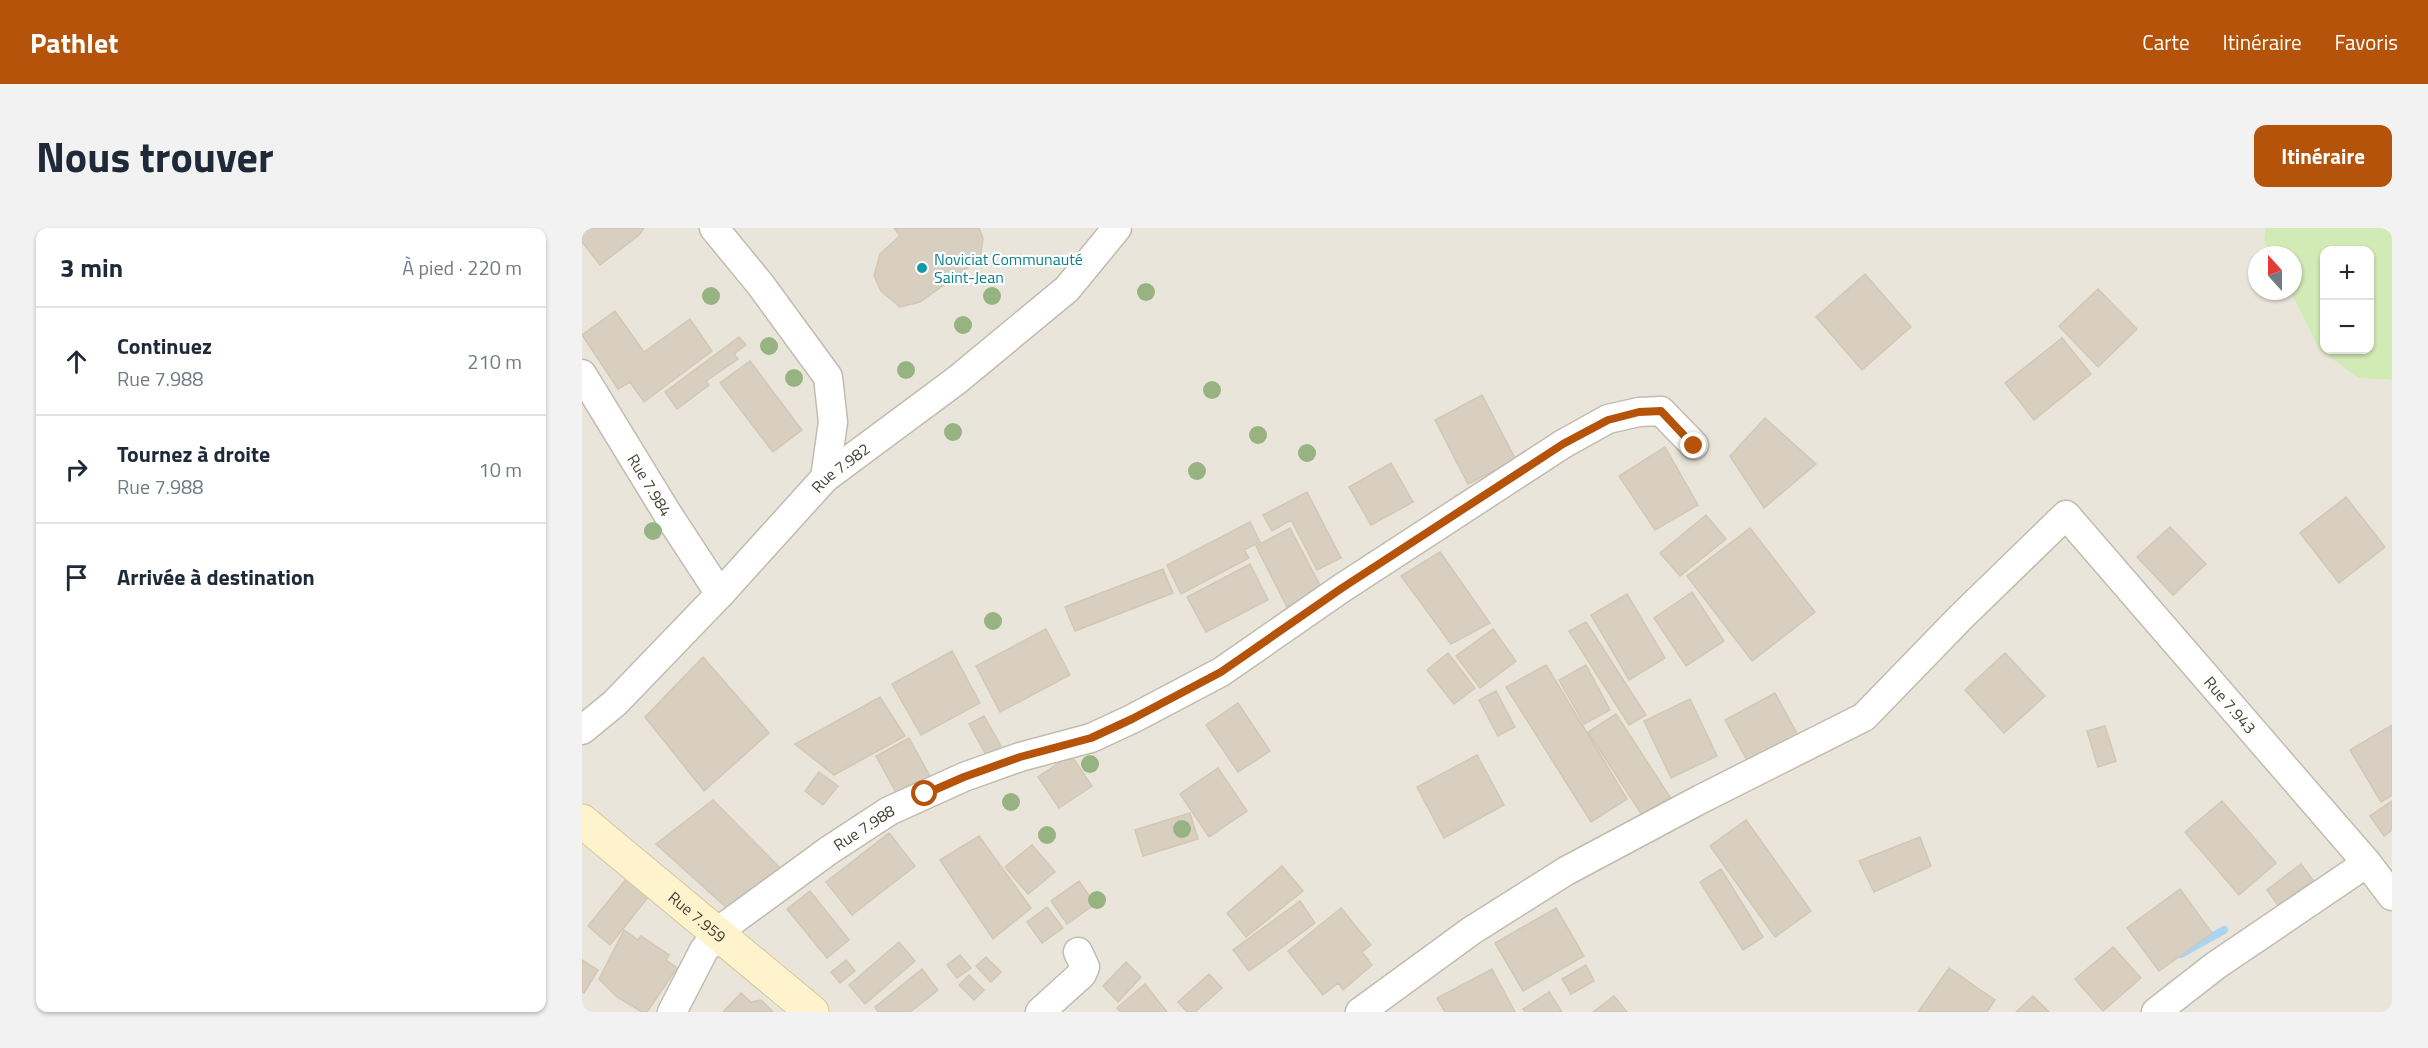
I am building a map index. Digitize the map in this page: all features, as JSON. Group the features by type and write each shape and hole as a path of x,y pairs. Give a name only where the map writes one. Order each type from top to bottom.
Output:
{"street":[{"path":"714,228 760,284 828,377 833,422 825,478"},
{"name":"Rue 7.982","path":"582,730 615,703 720,594 825,478 957,380 1067,289 1117,228"},
{"name":"Rue 7.984","path":"582,374 720,594"},
{"name":"Rue 7.988","path":"672,1012 704,950 724,927 889,812 964,777 1020,757 1091,738 1221,672 1466,506 1563,444 1608,420 1639,412 1661,411 1694,446"},
{"name":"Rue 7.943","path":"1360,1012 1472,931 1566,871 1864,717 2066,514 2367,863 2392,896"},
{"name":"Rue 7.959","path":"582,821 812,1012"},
{"path":"2156,1012 2215,966 2367,863"},
{"path":"1040,1012 1082,974 1085,966 1077,952"}],"shaded area":[{"path":"582,228 2265,228 2264,241 2267,246 2248,246 2248,300 2294,300 2320,350 2320,354 2326,354 2358,378 2392,380 2392,1012 582,1012"}],"green space":[{"path":"2265,228 2392,228 2392,380 2358,378 2326,354 2374,354 2374,246 2320,246 2320,350 2294,300 2302,300 2302,246 2267,246 2264,241"}],"building":[{"path":"582,228 644,228 639,235 600,265 582,242"},
{"name":"Noviciat Communauté Saint-Jean","path":"894,228 979,228 983,238 980,259 920,302 900,307 881,291 874,276 880,254 900,236"},
{"path":"1865,274 1911,327 1862,370 1816,317"},
{"path":"2098,289 2137,329 2098,367 2059,326"},
{"path":"615,311 644,352 690,319 712,351 644,402 630,382 618,389 582,335"},
{"path":"739,337 746,345 734,354 738,359 706,381 709,385 677,409 665,392"},
{"path":"2062,338 2091,374 2034,420 2005,383"},
{"path":"750,361 802,430 773,452 720,383"},
{"path":"1482,395 1516,460 1468,484 1435,420"},
{"path":"1765,418 1816,464 1764,508 1730,456"},
{"path":"1665,447 1698,505 1655,530 1619,476"},
{"path":"1391,463 1413,502 1371,525 1349,487"},
{"path":"1307,492 1341,558 1317,570 1291,520 1272,531 1263,515"},
{"path":"2346,497 2385,547 2339,583 2300,533"},
{"path":"1706,515 1726,539 1680,576 1660,553"},
{"path":"1250,522 1260,542 1244,550 1249,558 1181,594 1167,565"},
{"path":"2170,527 2206,564 2173,595 2137,557"},
{"path":"1290,528 1322,589 1287,607 1256,546"},
{"path":"1750,528 1815,612 1752,661 1687,576"},
{"path":"1440,552 1490,623 1451,644 1401,576"},
{"path":"1250,564 1268,600 1206,632 1187,597"},
{"path":"1163,569 1173,593 1075,631 1065,607"},
{"path":"1692,592 1724,641 1686,666 1654,618"},
{"path":"1627,594 1665,658 1629,680 1591,615"},
{"path":"1586,622 1646,715 1629,725 1569,631"},
{"path":"1046,629 1070,675 1000,712 976,666"},
{"path":"1493,629 1516,661 1480,688 1456,656"},
{"path":"952,651 980,703 921,735 892,684"},
{"path":"1448,653 1475,688 1454,704 1427,670"},
{"path":"2005,653 2045,696 2004,733 1965,690"},
{"path":"703,657 769,733 704,791 645,717"},
{"path":"1546,665 1627,799 1591,822 1506,687"},
{"path":"1586,665 1610,710 1584,724 1559,680"},
{"path":"1496,691 1515,727 1498,736 1479,700"},
{"path":"1775,693 1799,737 1749,764 1725,720"},
{"path":"880,697 905,736 834,775 795,744"},
{"path":"1690,699 1717,756 1671,778 1644,721"},
{"path":"1238,703 1270,751 1238,772 1206,725"},
{"path":"1616,714 1670,797 1642,815 1588,732"},
{"path":"984,716 1001,746 986,755 969,724"},
{"path":"2392,725 2392,795 2381,802 2350,750"},
{"path":"2105,726 2116,761 2098,767 2087,731"},
{"path":"909,738 931,778 898,796 876,756"},
{"path":"1071,755 1092,786 1059,808 1038,777"},
{"path":"1477,755 1504,805 1444,838 1417,787"},
{"path":"1218,768 1247,811 1209,837 1180,794"},
{"path":"819,772 838,786 823,805 805,791"},
{"path":"713,800 782,870 727,908 656,844"},
{"path":"2222,801 2276,863 2239,895 2185,832"},
{"path":"2392,801 2392,830 2384,836 2370,816"},
{"path":"1190,813 1198,839 1143,856 1135,830"},
{"path":"1746,820 1811,911 1775,937 1710,846"},
{"path":"889,833 915,866 852,915 826,882"},
{"path":"979,836 1031,908 993,939 940,860"},
{"path":"1920,837 1931,866 1874,892 1859,861"},
{"path":"1032,845 1055,872 1028,894 1005,867"},
{"path":"2301,864 2313,880 2278,905 2267,890"},
{"path":"1282,866 1303,891 1246,937 1227,913"},
{"path":"1721,869 1763,937 1743,950 1700,882"},
{"path":"627,878 649,896 610,945 588,926"},
{"path":"1079,881 1095,904 1067,924 1051,901"},
{"path":"2180,889 2212,933 2159,971 2127,928"},
{"path":"810,891 849,940 827,958 787,909"},
{"path":"1300,901 1315,923 1249,971 1233,950"},
{"path":"1047,907 1063,928 1042,943 1027,922"},
{"path":"1341,908 1371,945 1362,952 1372,965 1343,990 1338,983 1323,995 1288,951"},
{"path":"1556,908 1584,956 1523,991 1495,943"},
{"path":"624,930 638,940 641,936 669,955 666,960 677,968 647,1012 642,1012 617,997 599,979"},
{"path":"899,942 915,961 865,1004 849,985"},
{"path":"2113,947 2141,978 2103,1011 2075,979"},
{"path":"960,955 971,968 957,978 947,965"},
{"path":"986,957 1001,972 991,982 976,966"},
{"path":"582,960 598,970 584,993 582,992"},
{"path":"846,960 855,971 840,983 831,972"},
{"path":"1126,962 1141,977 1118,1002 1103,986"},
{"path":"1586,965 1594,981 1571,994 1562,979"},
{"path":"1949,968 1995,1000 1987,1012 1918,1012"},
{"path":"922,969 938,990 910,1012 878,1012 875,1007"},
{"path":"1492,969 1515,1012 1445,1012 1437,998"},
{"path":"1209,974 1222,988 1195,1012 1187,1012 1178,1002"},
{"path":"969,975 984,990 974,1000 959,985"},
{"path":"1145,984 1167,1012 1121,1012 1117,1008"},
{"path":"1549,992 1562,1012 1525,1012 1523,1009"},
{"path":"741,993 751,1002 761,1000 773,1012 723,1012"},
{"path":"1614,996 1627,1012 1593,1012"},
{"path":"2033,996 2049,1012 2016,1012"}],"waterway":[{"path":"2181,954 2224,930"}],"place":[{"name":"Noviciat Communauté Saint-Jean","path":"922,268"}],"route":[{"path":"925,794 1020,757 1091,738 1221,672 1466,506 1563,444 1608,420 1639,412 1661,411 1694,446"}]}
